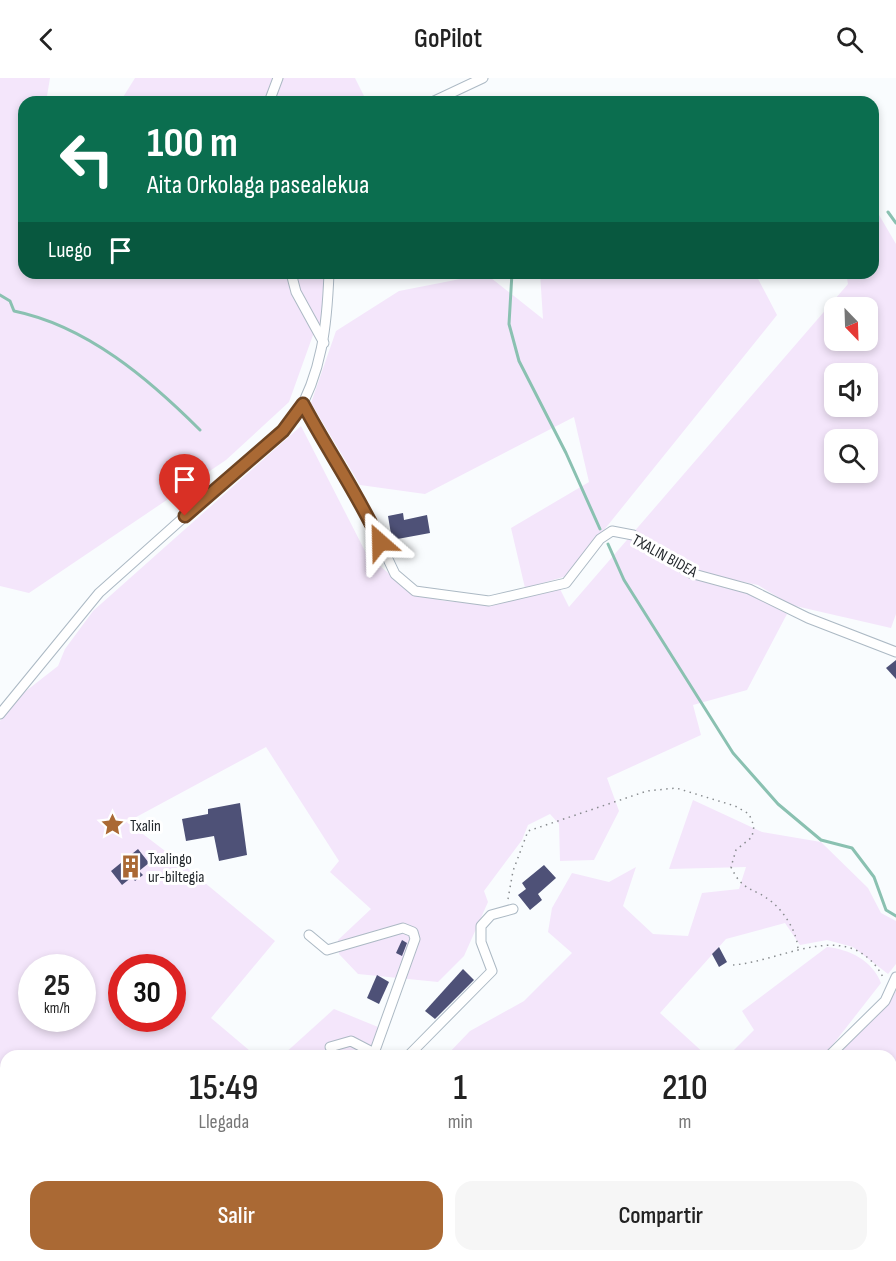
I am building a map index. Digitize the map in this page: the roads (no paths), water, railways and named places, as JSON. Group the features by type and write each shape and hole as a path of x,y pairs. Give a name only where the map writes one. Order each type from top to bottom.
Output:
{"street":[{"path":"271,96 278,78"},
{"path":"445,96 483,78"},
{"path":"293,279 297,292 324,343"},
{"path":"0,714 87,605 142,553 283,431 303,404 324,343 329,279"},
{"name":"TXALIN BIDEA","path":"303,404 342,475 363,506 395,574 415,591 489,601 567,583 600,539 612,531 633,535 690,573 766,596 808,618 896,652"},
{"path":"414,1050 492,971 481,942 481,926 491,915 513,909"},
{"path":"309,935 327,950 403,928 413,932 415,939 375,1050"},
{"path":"835,1050 869,1018 890,991 896,977"},
{"path":"330,1047 351,1041 365,1050"}],"waterway":[{"path":"888,212 896,223"},
{"path":"512,279 509,324 519,361 566,453 600,529"},
{"path":"0,295 10,301 14,311 41,318 67,329 115,357 160,392 200,430"},
{"path":"608,544 624,580 733,753 778,804 821,840 852,848 874,877 886,910 896,916"}],"place":[{"name":"Txalin","path":"112,825"},
{"name":"Txalingo ur-biltegia","path":"130,867"}]}
